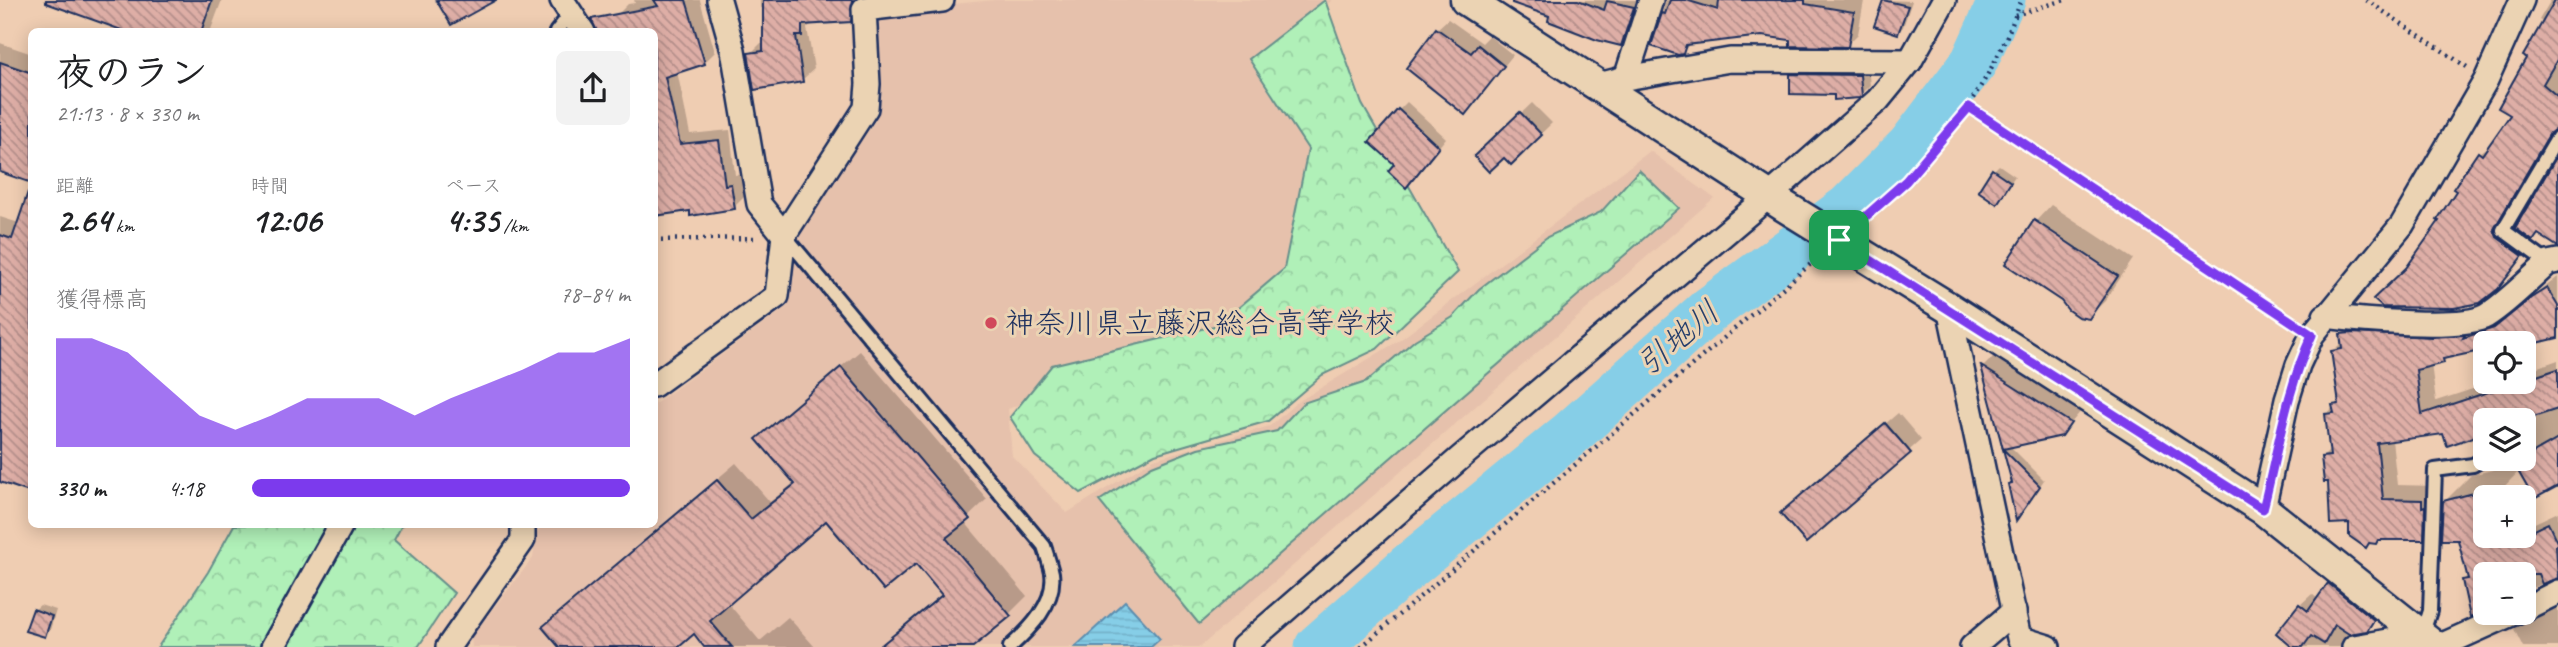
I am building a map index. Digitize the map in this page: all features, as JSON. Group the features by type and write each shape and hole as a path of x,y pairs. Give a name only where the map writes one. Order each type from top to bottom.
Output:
{"street":[{"path":"719,0 733,50 759,204 784,235"},
{"path":"658,383 777,296 784,235 866,108 868,84 864,9 942,0"},
{"path":"1466,0 1612,81 1776,201 2263,509 2432,643"},
{"path":"1612,81 1651,0"},
{"path":"1244,647 1459,459 1776,201 1878,100 1910,61 1944,0"},
{"path":"2263,509 2287,400 2298,365 2302,329 2325,316 2372,264 2402,225 2486,80 2522,0"},
{"path":"1612,81 1730,60 1910,61"},
{"path":"2325,316 2376,323 2460,321 2484,317 2553,262"},
{"path":"1949,308 2021,642 2048,647"},
{"path":"273,647 339,528"},
{"path":"448,647 523,540 523,528"},
{"path":"2536,603 2558,592"},
{"path":"1972,647 2014,611"},
{"path":"2354,647 2432,643 2481,625"}],"lane":[{"path":"560,28 572,15"},
{"path":"2553,262 2503,230 2558,137"},
{"path":"784,235 1044,546 1052,575 1047,602 1031,628 1010,647"},
{"path":"2432,643 2430,611 2435,470 2473,465"}],"path":[{"path":"1361,647 1836,238 1906,181 1969,107 1990,72 2021,0"},
{"path":"2015,15 2065,0"},
{"path":"2366,0 2486,80"},
{"path":"2459,78 2470,57"},
{"path":"1969,107 2302,329"},
{"path":"658,240 736,239 784,235"},
{"path":"2298,314 2302,329"},
{"path":"2288,333 2302,329"}],"shaded area":[{"name":"神奈川県立藤沢総合高等学校","path":"994,0 1332,0 1276,49 1264,71 1333,195 1321,282 1008,409 1012,456 1067,513 1154,459 1270,426 1296,403 1400,340 1650,151 1714,198 1200,647 472,647 471,637 533,558 536,535 540,528 658,528 658,402 788,306 785,275 799,230 876,120 876,19 884,11"}],"green space":[{"path":"1325,0 1362,104 1458,272 1377,349 1322,375 1268,421 1155,454 1081,493 1035,456 1010,417 1052,365 1218,325 1284,269 1308,149 1249,59"},
{"path":"1639,170 1679,208 1199,624 1099,501 1152,466 1198,448 1277,431 1303,403 1366,382 1415,340 1453,317 1479,289 1547,237 1601,212"},
{"path":"232,528 400,528 394,540 454,593 418,647 158,647 208,572"}],"water":[{"path":"1125,601 1160,639 1151,647 1075,647"}],"building":[{"path":"46,0 212,0 202,28 116,28 46,3"},
{"path":"436,0 496,0 451,25"},
{"path":"654,0 686,0 705,64 665,77 680,144 719,140 725,185 731,184 735,209 690,216 690,211 658,215 658,28 595,28 591,19 658,6"},
{"path":"763,0 853,0 851,22 802,25 802,36 796,36 803,82 754,90 748,53 763,51"},
{"path":"1512,0 1578,0 1604,10 1607,1 1634,7 1621,46 1548,21 1549,16 1512,3"},
{"path":"1670,0 1686,0 1718,10 1719,0 1805,0 1805,4 1854,12 1848,47 1790,46 1790,40 1762,36 1686,45 1683,54 1678,55 1651,46 1662,13 1665,14"},
{"path":"1883,0 1908,6 1898,34 1874,26"},
{"path":"2555,0 2558,0 2558,58 2543,84 2558,97 2558,128 2550,133 2494,229 2497,237 2523,256 2498,289 2480,303 2454,308 2382,307 2373,299 2406,268 2439,221 2437,220 2456,191 2453,189 2478,152 2482,155 2510,115 2498,108 2526,58 2523,56"},
{"path":"1436,28 1471,53 1478,45 1504,66 1465,115 1406,68"},
{"path":"0,62 28,72 28,182 0,172"},
{"path":"1790,74 1860,75 1862,96 1834,100 1834,95 1790,94"},
{"path":"1398,109 1439,147 1406,188 1388,171 1394,164 1369,142"},
{"path":"1520,112 1542,135 1511,165 1504,158 1489,172 1474,156"},
{"path":"2558,154 2558,247 2538,234 2533,241 2515,228"},
{"path":"1992,169 2011,182 1997,204 1978,191"},
{"path":"28,192 28,492 0,482 0,235 12,239"},
{"path":"2034,220 2118,276 2089,319 2078,317 2061,301 2005,264"},
{"path":"2547,288 2558,306 2558,338 2536,343 2536,331 2485,331 2494,328"},
{"path":"2340,334 2432,337 2465,335 2463,338 2473,335 2473,353 2443,359 2444,363 2416,370 2422,414 2482,394 2536,394 2536,376 2558,369 2558,409 2536,416 2536,408 2473,408 2473,437 2447,446 2443,434 2377,443 2383,499 2422,500 2422,507 2425,506 2424,540 2378,540 2376,544 2369,543 2366,548 2349,536 2349,523 2330,524 2328,482 2324,482 2321,457 2330,456 2325,414 2334,413 2332,405 2339,404 2331,351 2342,349"},
{"path":"1981,366 2071,423 2062,436 2003,449"},
{"path":"841,367 970,519 946,538 1011,616 973,647 879,647 942,595 916,564 884,590 826,521 710,621 732,647 704,647 694,634 679,647 559,647 542,627 717,480 751,519 795,484 756,439"},
{"path":"1885,423 1911,453 1806,543 1780,513"},
{"path":"2558,439 2558,486 2536,498 2536,485 2526,485 2518,471 2536,471 2536,452"},
{"path":"2003,449 2040,486 2016,521 2008,484 2012,483"},
{"path":"2473,493 2473,548 2536,548 2536,529 2548,523 2558,544 2558,578 2542,584 2536,574 2536,562 2473,562 2473,616 2470,617 2462,580 2468,579 2458,540 2441,540 2443,501"},
{"path":"2328,583 2374,620 2367,631 2349,634 2335,625 2324,644 2311,636 2303,647 2292,647 2276,633 2299,604 2308,611"},
{"path":"33,609 52,616 45,637 25,631"}],"waterway":[{"name":"引地川","path":"1318,647 1407,568 1569,435 1708,311 1848,208 1911,145 1974,62 2002,0"}],"place":[{"name":"神奈川県立藤沢総合高等学校","path":"991,323"}],"route":[{"path":"1969,107 2312,335 2298,365 2287,400 2263,509 1949,308 1839,240 1906,181 1969,107"}]}
